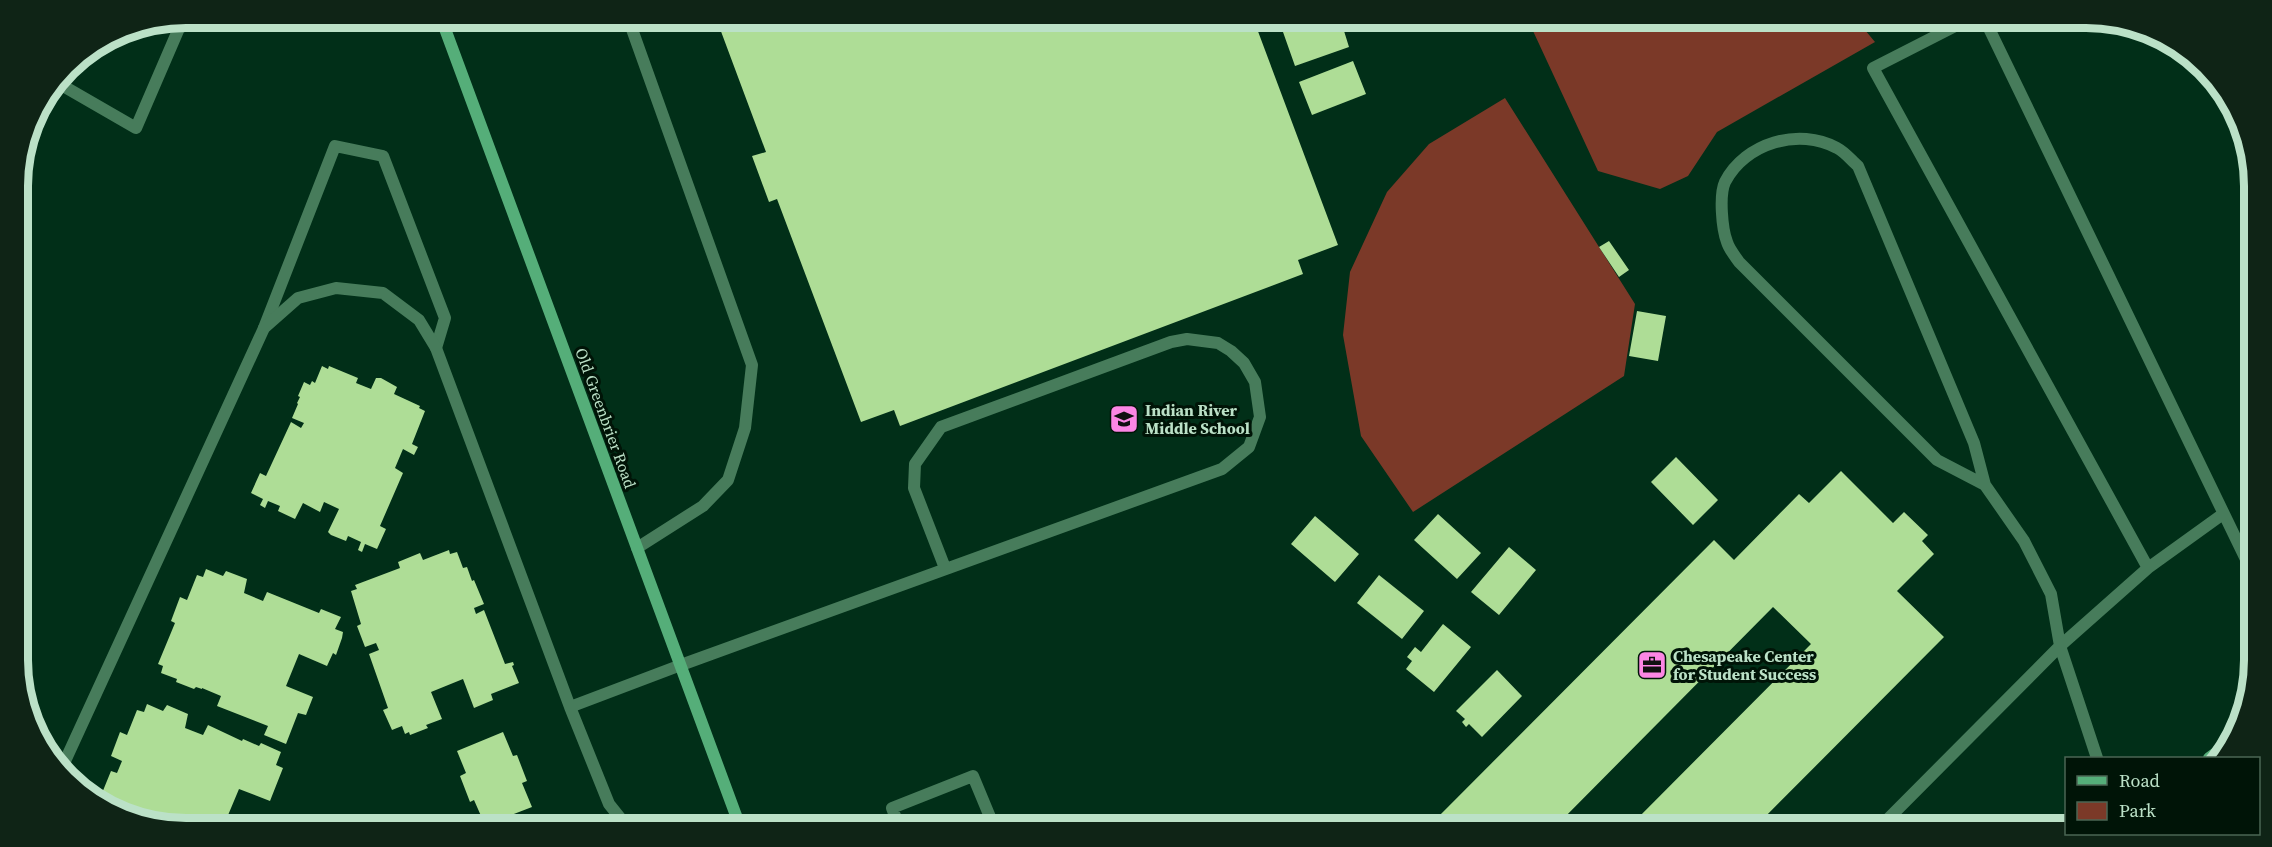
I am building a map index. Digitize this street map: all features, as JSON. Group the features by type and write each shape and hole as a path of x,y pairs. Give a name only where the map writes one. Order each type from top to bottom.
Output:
{"street":[{"name":"Old Greenbrier Road","path":"445,28 737,818"},
{"path":"632,28 752,365 745,428 728,480 703,506 637,548"},
{"path":"1951,28 1873,68 2148,568"},
{"path":"1989,28 2244,556"},
{"path":"64,87 136,128 179,29"},
{"path":"1985,485 1937,460 1739,262 1727,242 1722,211 1724,183 1746,156 1774,142 1807,138 1838,148 1858,166 1974,443 1985,485 2024,541 2051,594 2060,646 2096,757"},
{"path":"65,761 264,328 335,146 383,156 445,318 436,348"},
{"path":"264,328 298,298 336,288 383,293 419,320 436,348 570,707 609,804 620,818"},
{"path":"570,707 945,568 1222,469 1249,447 1260,417 1255,382 1244,363 1218,343 1187,339 1171,342 941,428 915,464 914,488 945,568"},
{"path":"1889,818 2060,646 2148,568 2223,514"},
{"path":"896,818 892,808 973,776 990,818"}],"green space":[{"path":"1532,28 1863,28 1875,42 1717,132 1688,176 1660,189 1598,171"},
{"path":"1505,98 1635,304 1624,376 1413,512 1361,436 1343,335 1350,272 1387,192 1429,144"}],"building":[{"path":"720,28 1257,28 1338,245 1298,260 1303,274 900,426 894,410 861,422 777,199 769,202 752,156 766,152"},
{"path":"1294,28 1343,28 1349,47 1295,66 1283,32"},
{"path":"1353,61 1366,94 1312,115 1299,82"},
{"path":"1609,241 1629,270 1619,277 1599,247"},
{"path":"1637,311 1666,316 1658,361 1629,356"},
{"path":"322,366 328,369 329,366 358,378 356,383 371,389 376,378 381,378 397,387 394,394 420,406 419,408 425,411 412,444 418,447 414,455 403,449 395,468 403,473 380,526 386,529 377,549 365,544 362,552 358,550 361,542 348,536 346,541 331,535 328,532 339,509 324,502 320,512 303,503 295,519 278,511 280,506 268,501 265,508 260,505 263,499 251,493 260,473 266,476 291,422 301,428 304,423 292,418 300,397 298,396 304,382 310,385 312,381 315,383"},
{"path":"1676,457 1718,500 1693,525 1651,482"},
{"name":"Chesapeake Center for Student Success","path":"1841,471 1893,523 1904,512 1928,535 1922,541 1934,554 1897,591 1944,637 1764,818 1638,818 1811,644 1773,607 1564,818 1437,818 1714,540 1734,560 1799,494 1809,503"},
{"path":"1438,514 1481,553 1457,579 1414,540"},
{"path":"1315,516 1359,554 1335,582 1291,544"},
{"path":"1509,547 1536,570 1499,615 1471,592"},
{"path":"449,550 450,554 457,552 463,568 467,567 472,581 474,580 484,604 474,608 476,614 484,610 505,664 513,662 512,666 519,683 491,694 493,700 474,708 463,679 431,692 442,719 426,725 428,728 410,735 409,732 405,734 402,726 392,730 383,710 388,708 369,654 379,650 376,643 365,647 357,626 361,624 351,591 357,589 355,585 400,568 398,562 420,553 423,560"},
{"path":"206,569 223,576 226,571 247,579 244,593 263,601 267,592 319,613 321,609 341,617 335,629 343,632 342,638 336,655 333,653 327,666 299,654 286,686 313,697 306,715 298,713 286,744 264,735 268,726 217,706 221,696 202,688 194,689 161,673 163,666 158,664 175,623 171,621 180,597 187,600 197,575 203,577"},
{"path":"1379,575 1424,611 1402,639 1357,603"},
{"path":"1443,624 1471,647 1434,692 1406,669 1412,661 1407,657 1415,647 1421,652"},
{"path":"1497,670 1522,696 1482,737 1469,724 1466,727 1462,722 1465,719 1456,711"},
{"path":"147,704 163,711 167,705 188,714 185,728 203,735 208,725 242,741 243,739 259,746 261,743 281,752 276,765 283,768 270,801 239,789 227,818 176,818 136,810 102,794 111,771 117,773 122,761 111,756 120,732 127,735 137,710 144,712"},
{"path":"503,732 513,756 517,755 527,781 522,783 532,807 503,818 482,818 474,800 470,802 460,776 466,773 457,751"}],"place":[{"name":"Indian River Middle School","path":"1124,419"},
{"name":"Chesapeake Center for Student Success","path":"1652,665"}]}
